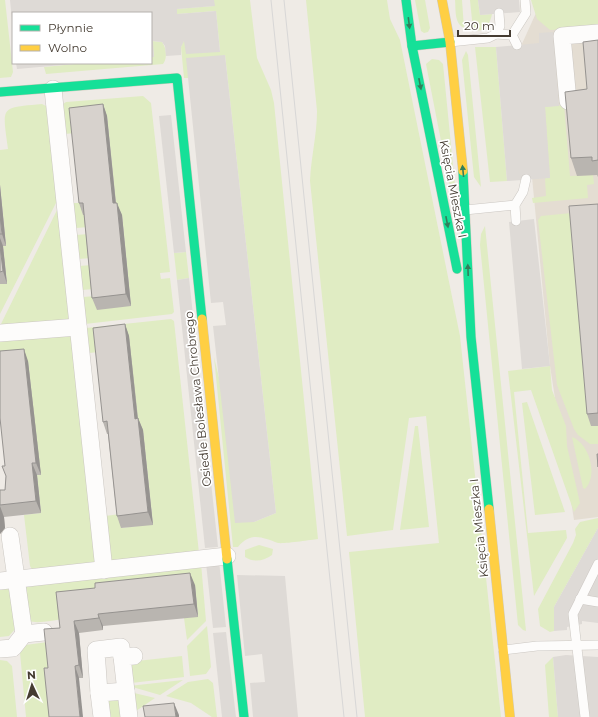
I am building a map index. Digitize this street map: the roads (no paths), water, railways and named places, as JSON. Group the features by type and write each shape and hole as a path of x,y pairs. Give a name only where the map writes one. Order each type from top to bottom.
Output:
{"street":[{"name":"Księcia Mieszka I","path":"406,0 412,46 471,337"},
{"name":"Księcia Mieszka I","path":"442,0 450,42 464,180 471,337 510,717"},
{"path":"568,101 562,36 598,33"},
{"path":"412,46 450,42"},
{"name":"Osiedle Bolesława Chrobrego","path":"53,88 177,78 244,717"},
{"path":"0,92 53,88 104,570"},
{"path":"440,184 465,210"},
{"path":"0,333 78,327"},
{"path":"10,536 8,580 24,634"},
{"path":"8,580 226,556"},
{"path":"0,649 13,648 24,634 44,632"},
{"path":"102,717 96,650 121,648 128,656 126,691 129,717"},
{"path":"99,693 126,691"}],"lane":[{"path":"512,35 526,14 525,0"},
{"path":"496,34 500,26 499,13"},
{"path":"450,42 488,38 496,34 512,35"},
{"path":"512,35 517,45"},
{"path":"516,221 515,205 522,192 526,179"},
{"path":"465,210 515,205"},
{"path":"584,717 573,614 598,564"},
{"path":"580,599 598,602"},
{"path":"503,650 575,644 598,645"}],"tram line":[{"path":"271,0 344,717"},
{"path":"284,0 357,717"}]}
